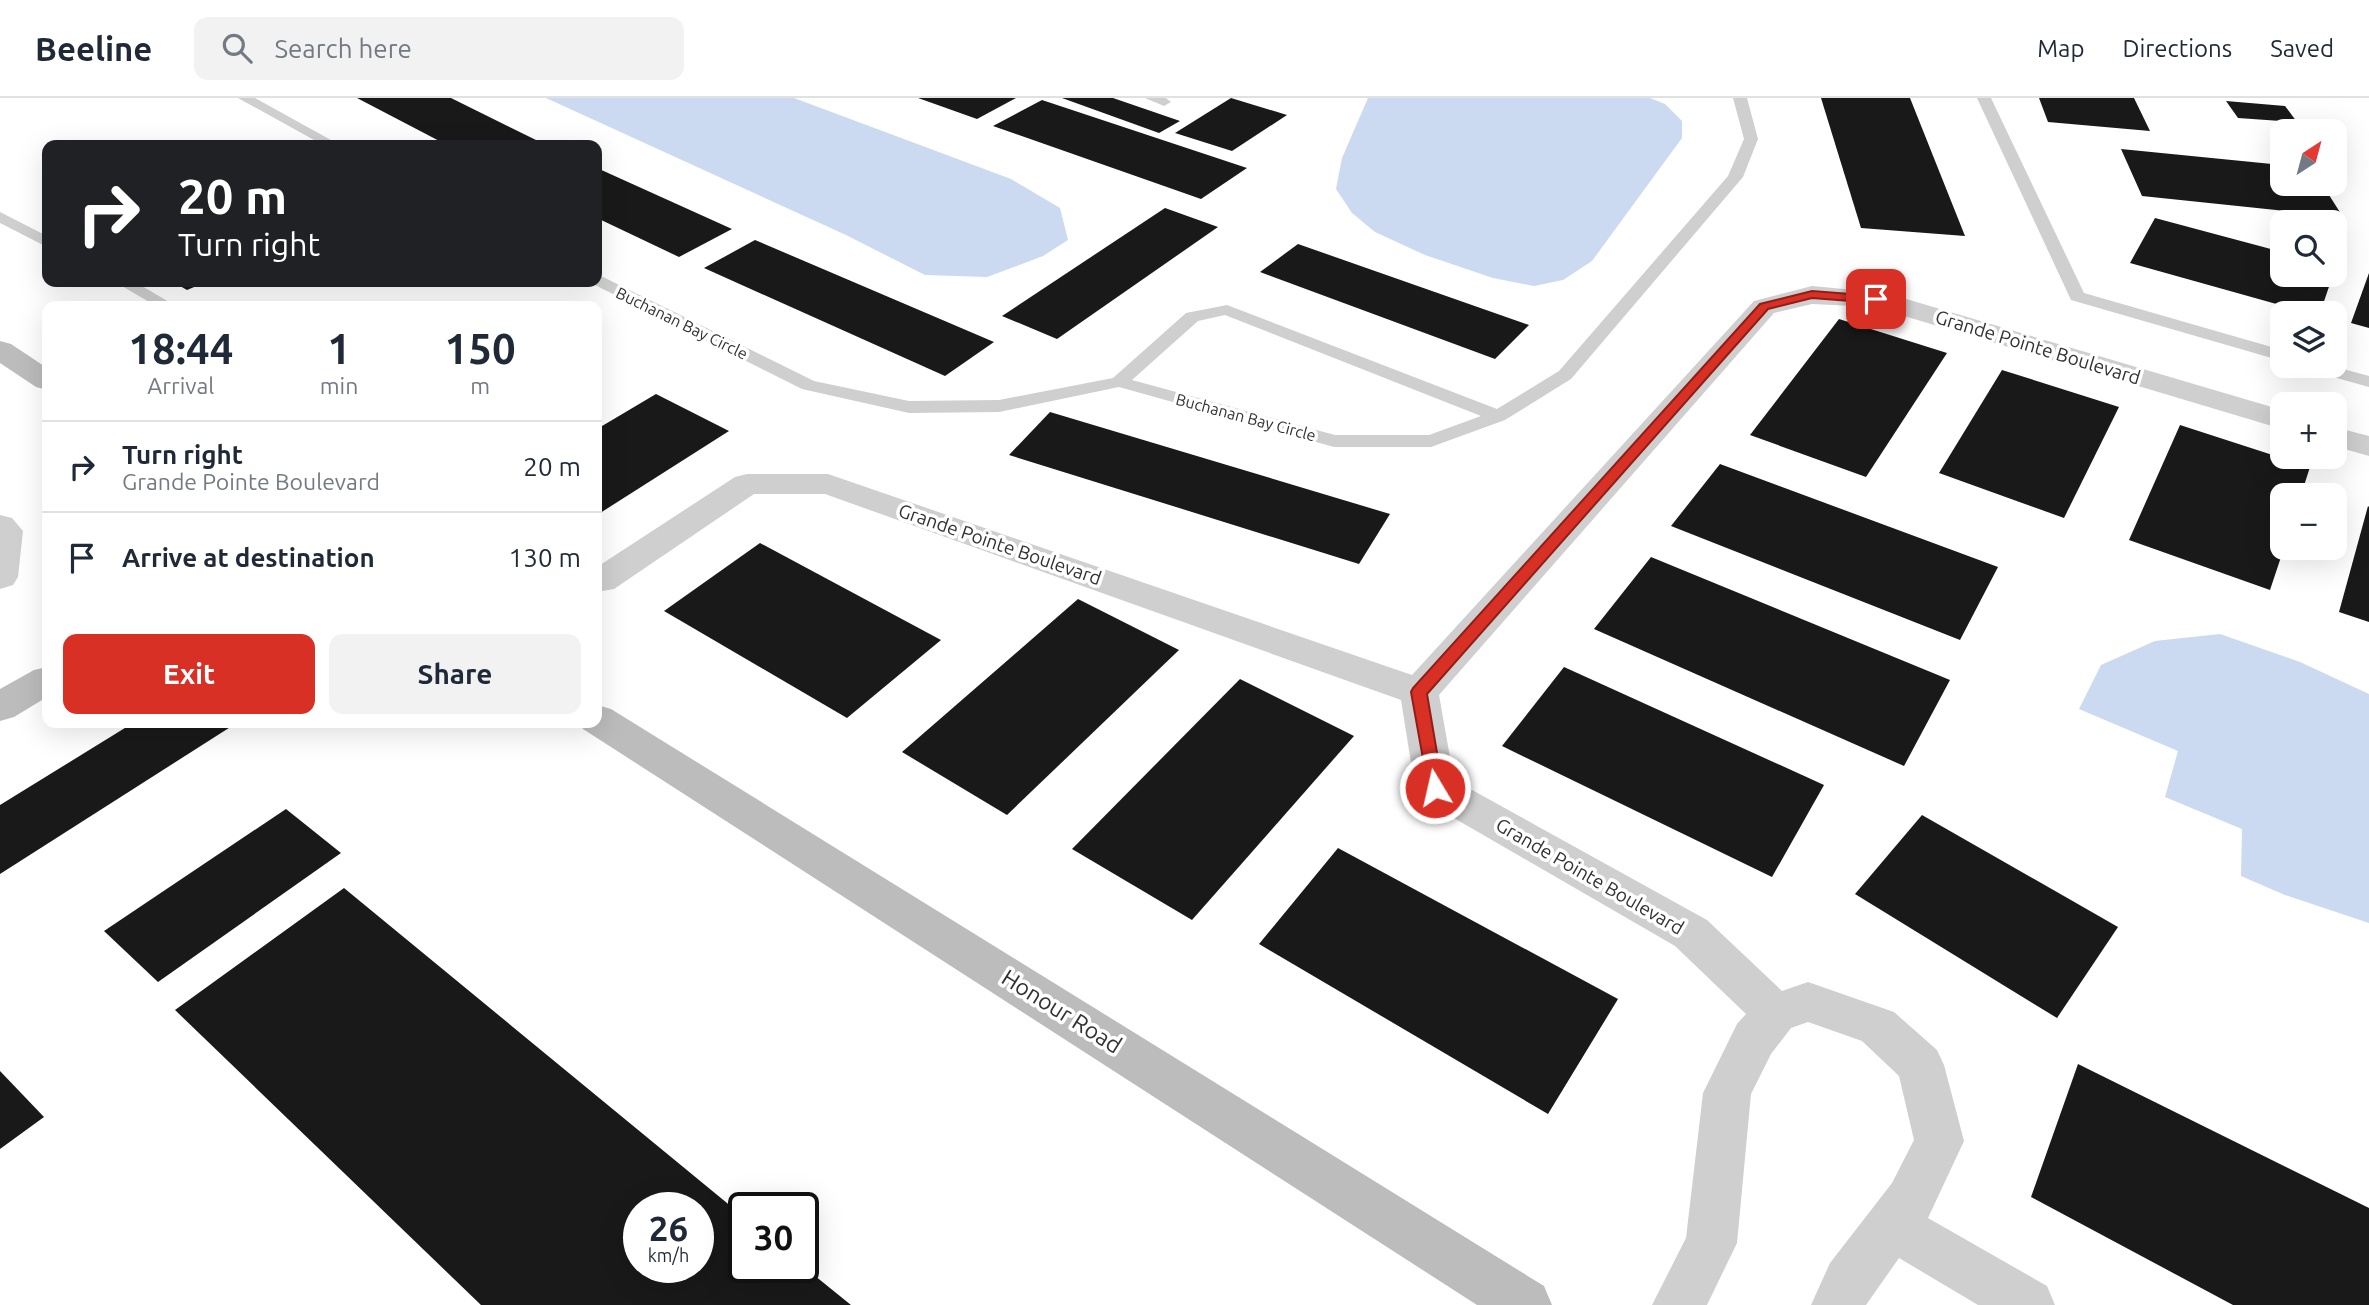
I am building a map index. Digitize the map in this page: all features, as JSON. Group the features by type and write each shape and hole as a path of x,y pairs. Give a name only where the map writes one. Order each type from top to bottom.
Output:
{"street":[{"name":"Grande Pointe Boulevard","path":"1419,692 1764,307 1812,295 1876,299 2270,416"},
{"path":"0,349 42,378"},
{"path":"2347,440 2369,446"},
{"name":"Grande Pointe Boulevard","path":"602,581 747,484 828,484 1419,692"},
{"path":"0,526 6,531 0,577"},
{"path":"0,708 42,683"},
{"name":"Grande Pointe Boulevard","path":"1419,692 1435,788 1691,933 1775,1013"},
{"name":"Honour Road","path":"602,722 1525,1305"},
{"path":"1679,1305 1711,1244 1727,1093 1754,1039 1775,1013 1808,1002 1878,1026 1920,1065 1939,1141 1910,1200 1849,1282 1838,1305"},
{"path":"1892,1225 2028,1305"}],"lane":[{"path":"245,98 324,140"},
{"name":"Buchanan Bay Circle","path":"602,283 808,385 909,407 999,406 1119,382 1334,441 1431,441 1498,416 1565,375 1735,177 1751,139 1740,98"},
{"path":"1984,98 2077,296 2270,352"},
{"path":"0,217 42,239"},
{"path":"132,287 158,301"},
{"path":"1119,382 1192,317 1227,310 1498,416"},
{"path":"2347,376 2369,382"}],"water":[{"path":"546,98 794,98 1011,179 1060,208 1068,240 1043,256 987,277 925,275 846,235"},
{"path":"1368,98 1650,98 1665,104 1682,121 1682,138 1592,261 1563,280 1534,286 1493,278 1425,255 1375,232 1352,213 1336,189 1342,158"},
{"path":"2220,634 2300,662 2369,694 2369,923 2285,895 2241,876 2242,829 2165,797 2178,751 2079,709 2101,665 2155,641"}],"building":[{"path":"357,98 451,98 536,140 437,140"},
{"path":"918,98 1016,98 977,119"},
{"path":"1062,98 1113,98 1180,121 1159,133"},
{"path":"1231,98 1287,115 1232,151 1175,133"},
{"path":"1821,98 1910,98 1965,236 1861,228"},
{"path":"2039,98 2134,98 2150,131 2048,122"},
{"path":"1042,100 1247,168 1201,199 993,126"},
{"path":"2226,101 2285,106 2295,119 2270,120 2238,118"},
{"path":"2121,149 2270,164 2270,196 2330,196 2339,210 2276,210 2142,196"},
{"path":"602,170 732,229 679,257 602,220"},
{"path":"1165,208 1218,227 1057,339 1002,316"},
{"path":"2155,218 2270,249 2270,287 2329,287 2324,301 2270,302 2130,263"},
{"path":"755,240 994,342 945,376 704,268"},
{"path":"1298,244 1529,325 1495,359 1260,272"},
{"path":"2369,273 2369,328 2351,323"},
{"path":"1839,319 1947,353 1866,477 1750,435"},
{"path":"2002,370 2119,407 2064,518 1939,473"},
{"path":"656,394 729,431 602,512 602,426"},
{"path":"1050,412 1390,514 1359,564 1009,455"},
{"path":"2180,425 2270,454 2270,469 2309,469 2305,483 2270,483 2270,560 2280,560 2270,590 2129,540"},
{"path":"1720,464 1998,567 1960,640 1671,526"},
{"path":"2369,507 2369,622 2339,612"},
{"path":"760,543 941,640 847,718 664,611"},
{"path":"1651,557 1950,680 1904,766 1594,629"},
{"path":"1078,599 1179,650 1007,815 902,752"},
{"path":"1564,667 1824,785 1772,877 1502,746"},
{"path":"1240,679 1354,736 1192,920 1072,849"},
{"path":"125,728 229,728 0,874 0,805"},
{"path":"286,809 341,853 158,982 104,931"},
{"path":"1922,815 2118,927 2057,1018 1855,894"},
{"path":"1338,848 1618,999 1548,1114 1259,944"},
{"path":"344,888 714,1192 623,1192 623,1283 714,1283 714,1192 728,1204 728,1283 819,1283 819,1279 851,1305 481,1305 175,1010"},
{"path":"2078,1064 2369,1208 2369,1305 2233,1305 2031,1197"},
{"path":"0,1071 44,1117 0,1149"}],"route":[{"path":"1435,788 1419,692 1764,307 1812,295 1876,299"}]}
